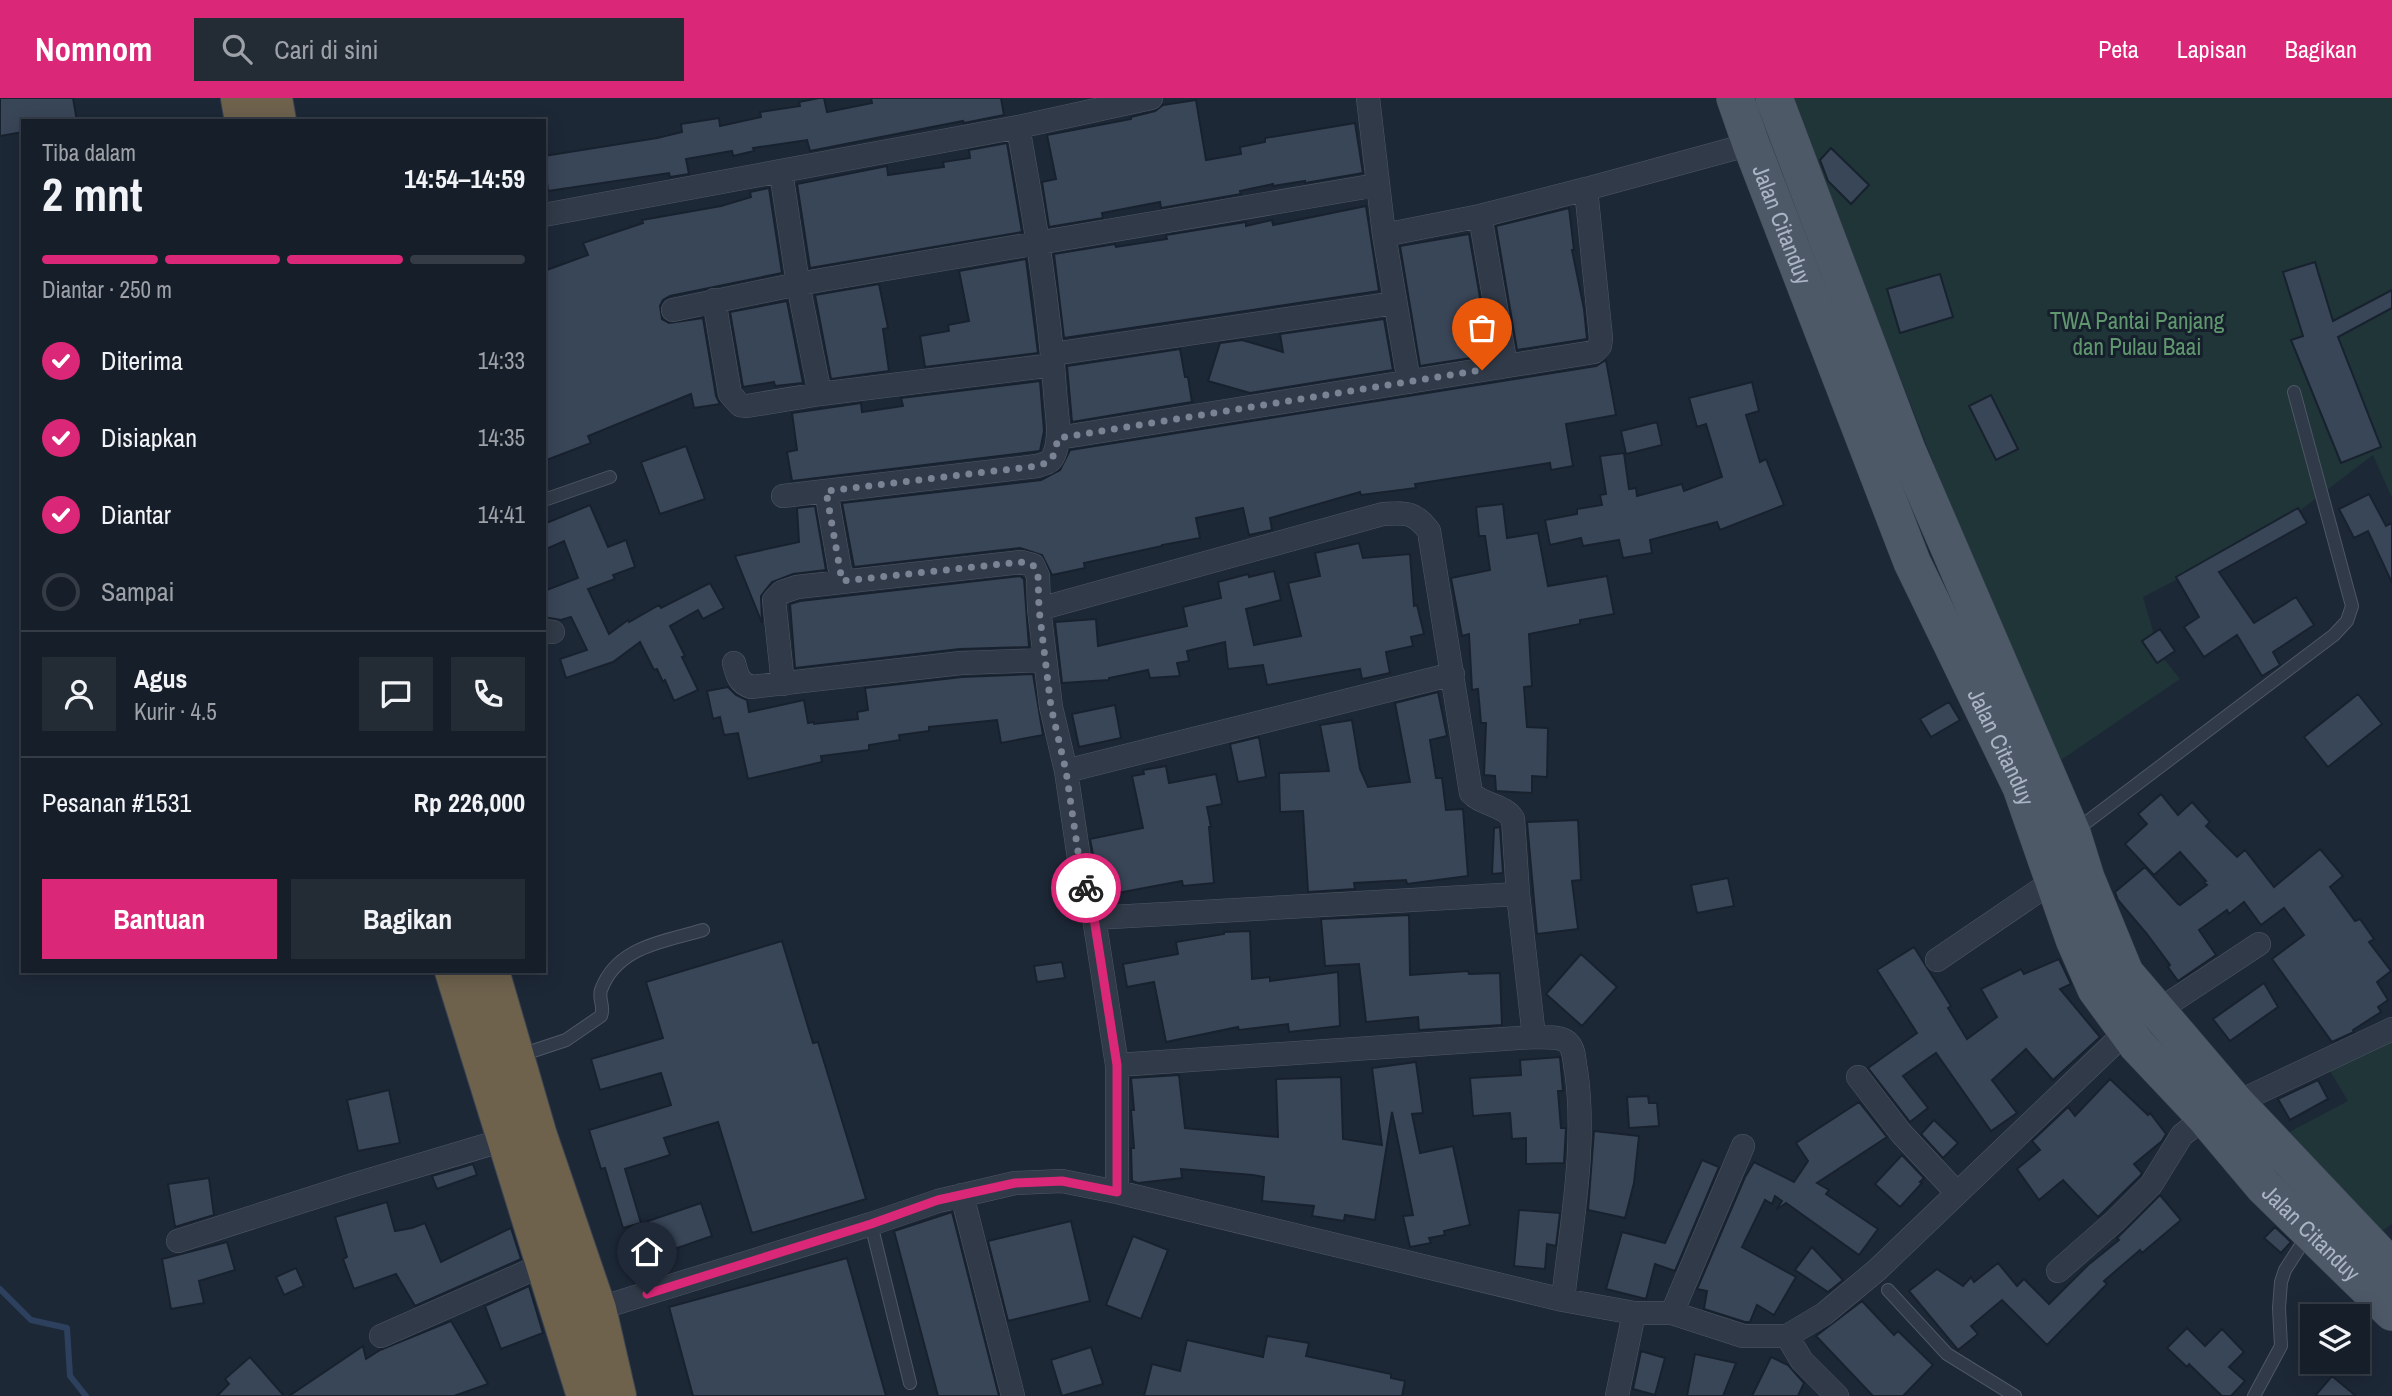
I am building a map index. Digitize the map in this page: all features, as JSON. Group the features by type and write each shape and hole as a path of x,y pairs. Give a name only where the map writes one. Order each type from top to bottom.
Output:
{"highway":[{"path":"240,98 244,119"},
{"path":"273,98 277,119"},
{"path":"455,973 499,1063"},
{"path":"490,973 499,1063 545,1264 586,1396"},
{"path":"520,1150 597,1309 617,1396"}],"main road":[{"name":"Jalan Citanduy","path":"1735,98 1912,562 2021,787 2084,965 2096,989 2142,1021"},
{"name":"Jalan Citanduy","path":"1774,98 1907,450 2072,833 2085,878 2142,1021 2137,1045 2221,1110 2392,1268"},
{"name":"Jalan Citanduy","path":"2221,1110 2264,1187 2392,1312"}],"street":[{"path":"546,215 1018,127 1151,98"},
{"path":"1368,98 1384,236 1409,382"},
{"path":"783,496 1037,466 1048,463 1053,457 1058,438 1053,359 1040,244 1018,127"},
{"path":"1384,236 1480,216 1751,144"},
{"path":"781,172 798,284 820,394"},
{"path":"673,310 798,284 1377,185"},
{"path":"1058,438 1594,352 1600,346 1601,338 1586,189"},
{"path":"1480,216 1506,366"},
{"path":"714,300 730,394 740,405 1053,359 1395,303"},
{"path":"826,491 842,581"},
{"path":"1039,609 1383,514 1406,513 1419,517 1429,531 1471,793 1476,798 1510,813 1513,819 1518,894 1534,1037"},
{"path":"783,684 774,600 782,592 797,587 842,581 1021,562 1033,565 1036,569 1051,707 1066,771 1080,865 1094,918 1117,1065 1117,1192"},
{"path":"734,663 738,678 744,685 751,687 936,665 1045,660"},
{"path":"1066,771 1453,674"},
{"path":"1937,960 2053,881"},
{"path":"1094,918 1518,894"},
{"path":"597,1309 871,1224 938,1200 1015,1183 1062,1181 1563,1300 1634,1313 1672,1313 1743,1336 1787,1336 1824,1314 1877,1270 2142,1021 2259,944"},
{"path":"2058,1271 2151,1185 2182,1135 2221,1110 2392,1029"},
{"path":"1117,1065 1534,1037 1567,1041 1572,1048 1578,1089 1578,1175 1563,1300"},
{"path":"1858,1077 1901,1133 1957,1193"},
{"path":"1672,1313 1744,1146"},
{"path":"178,1241 353,1185 520,1150"},
{"path":"962,1195 1013,1396"},
{"path":"381,1336 545,1264"},
{"path":"1617,1396 1634,1313"},
{"path":"1787,1336 1827,1392"}],"lane":[{"path":"2072,833 2334,635 2347,621 2352,606 2294,392"},
{"path":"546,499 610,477"},
{"path":"499,1063 566,1040 601,1017 601,991 610,973 628,954 703,930"},
{"path":"871,1224 910,1382"},
{"path":"2254,1396 2281,1346 2279,1308 2285,1270 2309,1232"},
{"path":"1888,1290 1947,1354 2015,1396"}],"green space":[{"name":"TWA Pantai Panjang dan Pulau Baai","path":"1791,98 2392,98 2392,498 2373,455 2277,528 2143,597 2155,638 2152,644 2180,679 2052,766"},
{"path":"2392,1028 2392,1224 2377,1234 2280,1137 2348,1101 2324,1061"}],"building":[{"path":"0,98 73,98 77,119 21,119 21,132 0,136"},
{"path":"824,98 827,112 872,103 871,98 1001,98 1004,115 810,151 807,140 753,148 754,151 733,156 732,151 686,159 689,174 670,177 669,173 548,191 546,156 657,138 682,132 681,124 719,118 720,126 761,117 760,112 800,106 799,102"},
{"path":"1196,100 1206,160 1241,154 1240,147 1265,142 1265,138 1355,123 1363,173 1305,183 1273,184 1240,191 1241,194 1161,208 1160,202 1102,213 1103,218 1049,227 1042,182 1056,179 1047,135 1131,119 1155,111 1163,105"},
{"path":"1007,143 1022,232 810,268 797,184 887,166 888,175 944,167 943,162 970,158 969,150"},
{"path":"1831,148 1869,185 1851,204 1828,181 1820,160"},
{"path":"769,188 782,273 670,296 663,300 660,306 662,319 669,323 703,318 716,396 720,404 694,408 691,394 588,436 591,443 546,460 546,270 588,255 583,243 643,223 642,220 721,206 751,197 750,192"},
{"path":"1366,206 1379,291 1064,338 1054,254 1167,239 1166,235 1246,222 1246,226 1272,220 1273,225"},
{"path":"1569,208 1572,250 1587,339 1517,350 1496,226"},
{"path":"1469,234 1490,355 1420,366 1400,246"},
{"path":"1026,259 1038,353 925,367 920,336 949,331 948,325 969,321 959,271"},
{"path":"2315,262 2333,321 2392,290 2392,308 2338,337 2381,447 2341,463 2291,340 2303,336 2283,272"},
{"path":"1940,274 1953,317 1900,333 1887,289"},
{"path":"879,284 888,328 883,329 889,371 831,379 815,295"},
{"path":"787,301 803,383 775,386 774,382 743,387 730,312"},
{"path":"1384,319 1393,370 1250,393 1208,381 1220,343 1242,340 1283,352 1280,334"},
{"path":"1180,349 1192,402 1072,422 1067,366"},
{"path":"1606,360 1616,415 1566,424 1573,466 1551,470 1550,463 1415,484 1416,488 1361,495 1360,492 1270,518 1272,530 1249,535 1243,508 1196,518 1200,538 1084,563 1085,568 1052,575 1042,555 1020,548 854,567 842,503 1041,480 1060,470 1070,450 1596,366"},
{"path":"1040,381 1044,431 1040,451 792,481 787,452 797,450 792,413 861,403 862,412 903,406 901,398"},
{"path":"1752,382 1759,411 1746,415 1760,462 1766,459 1784,505 1720,530 1717,522 1650,540 1652,553 1623,558 1619,540 1583,546 1581,538 1550,545 1545,520 1577,514 1577,509 1602,505 1600,495 1606,494 1600,456 1624,453 1629,489 1636,488 1637,496 1682,484 1684,491 1722,477 1706,424 1697,427 1689,398"},
{"path":"1991,395 2018,449 1996,460 1969,406"},
{"path":"1657,422 1662,445 1626,454 1621,431"},
{"path":"686,446 705,499 660,514 641,462"},
{"path":"2369,494 2386,526 2392,523 2392,583 2368,531 2354,538 2339,509"},
{"path":"1503,504 1507,538 1538,533 1548,586 1607,576 1614,614 1529,634 1532,686 1524,687 1527,727 1548,728 1547,777 1532,776 1532,793 1496,791 1495,776 1484,775 1486,723 1481,723 1478,689 1472,690 1469,634 1462,636 1451,578 1490,570 1485,536 1479,536 1476,507"},
{"path":"590,505 608,547 626,540 635,567 613,575 615,579 588,589 609,634 628,620 629,622 659,605 661,608 710,583 724,608 703,619 698,610 670,626 698,690 674,701 665,680 663,682 657,669 654,670 640,642 613,662 566,678 560,659 587,650 571,617 561,620 546,617 546,590 578,578 564,541 546,549 546,523"},
{"path":"815,506 826,570 793,574 772,582 761,596 762,623 735,556 799,542 797,508"},
{"path":"2298,508 2307,523 2219,572 2254,623 2296,597 2314,625 2273,652 2280,665 2262,676 2237,635 2204,657 2184,627 2199,617 2176,577"},
{"path":"1359,543 1363,558 1410,554 1414,606 1417,605 1424,634 1411,637 1413,646 1386,652 1390,673 1362,679 1360,669 1267,685 1263,665 1228,669 1225,642 1187,651 1189,661 1177,663 1180,676 1150,678 1148,670 1109,680 1062,683 1055,622 1096,619 1098,646 1187,626 1183,607 1221,598 1218,582 1248,574 1249,577 1274,571 1281,600 1246,609 1254,645 1301,636 1288,583 1320,576 1315,553"},
{"path":"1020,576 1024,579 1029,647 960,649 795,668 790,604"},
{"path":"2160,629 2175,651 2157,663 2142,641"},
{"path":"1033,674 1043,735 1001,743 997,720 929,727 929,731 899,735 900,740 869,745 869,750 821,756 822,762 748,779 738,733 724,735 720,717 713,719 707,691 728,687 747,700 749,712 804,700 808,723 814,724 858,719 857,712 868,710 865,688 962,677"},
{"path":"1438,692 1447,736 1430,740 1436,778 1442,778 1446,810 1463,809 1468,876 1407,884 1406,880 1354,883 1355,889 1308,892 1303,811 1280,812 1279,773 1329,771 1320,725 1352,720 1360,769 1368,787 1410,782 1395,703"},
{"path":"2358,694 2382,724 2328,767 2304,737"},
{"path":"1949,702 1960,720 1931,737 1920,719"},
{"path":"1115,705 1121,738 1079,747 1072,714"},
{"path":"1259,737 1266,777 1238,782 1230,744"},
{"path":"1166,766 1169,783 1216,774 1222,804 1207,807 1211,827 1214,883 1183,886 1182,881 1107,895 1101,864 1095,865 1090,839 1143,828 1132,776 1144,774 1143,770"},
{"path":"2161,794 2178,815 2192,802 2210,822 2206,826 2237,857 2245,850 2274,887 2320,849 2343,876 2330,887 2355,921 2360,919 2374,939 2369,942 2391,971 2377,982 2388,1000 2378,1007 2381,1012 2353,1030 2354,1032 2332,1042 2272,959 2304,935 2284,908 2261,925 2244,902 2229,914 2227,910 2199,930 2216,955 2178,981 2168,967 2170,965 2118,900 2115,892 2145,867 2180,905 2207,885 2180,852 2154,875 2125,844 2147,824 2138,814"},
{"path":"1578,820 1581,880 1572,881 1578,929 1537,934 1527,822"},
{"path":"1500,827 1503,873 1492,874 1494,828"},
{"path":"1728,878 1734,906 1697,913 1691,885"},
{"path":"1409,915 1410,975 1468,971 1469,974 1500,973 1502,1025 1419,1030 1418,1017 1366,1022 1359,964 1325,966 1321,919"},
{"path":"1250,931 1252,979 1270,977 1270,981 1338,972 1340,1026 1289,1032 1288,1024 1239,1030 1238,1027 1166,1042 1154,982 1127,987 1123,964 1178,954 1176,942 1224,932"},
{"path":"782,941 813,1043 818,1042 866,1199 752,1233 718,1122 664,1138 670,1155 625,1169 641,1223 623,1228 605,1168 601,1169 589,1130 671,1105 661,1073 600,1090 591,1059 663,1038 646,982"},
{"path":"1914,947 1951,1006 1948,1008 1967,1039 1997,1017 1981,989 2021,969 2024,974 2059,959 2071,984 2060,989 2100,1037 2053,1080 2026,1049 1992,1080 2017,1113 1991,1131 1936,1053 1903,1076 1928,1108 1910,1122 1868,1068 1917,1033 1877,970"},
{"path":"1581,954 1617,987 1582,1026 1546,994"},
{"path":"1062,962 1065,978 1037,982 1034,966"},
{"path":"2264,983 2278,1007 2230,1041 2213,1019"},
{"path":"1560,1057 1563,1091 1558,1091 1561,1128 1566,1128 1564,1163 1526,1164 1526,1138 1512,1139 1510,1113 1473,1116 1470,1078 1521,1075 1520,1060"},
{"path":"1416,1062 1423,1113 1412,1114 1420,1153 1453,1146 1470,1225 1444,1231 1445,1235 1429,1238 1431,1243 1410,1247 1403,1216 1413,1215 1392,1112 1375,1220 1345,1215 1344,1221 1312,1216 1314,1206 1262,1201 1264,1177 1253,1175 1181,1169 1182,1178 1138,1183 1132,1181 1131,1148 1134,1148 1131,1110 1134,1110 1131,1078 1179,1075 1185,1128 1278,1137 1276,1079 1341,1077 1343,1139 1382,1145 1372,1068"},
{"path":"2110,1079 2148,1115 2150,1113 2166,1134 2162,1141 2134,1164 2142,1173 2140,1176 2098,1217 2063,1180 2039,1200 2017,1169 2040,1150 2032,1141 2068,1107 2075,1116"},
{"path":"2318,1080 2328,1099 2290,1120 2278,1099"},
{"path":"389,1090 400,1143 358,1151 347,1100"},
{"path":"1648,1096 1649,1103 1657,1103 1659,1126 1629,1128 1627,1097"},
{"path":"1859,1102 1887,1137 1817,1183 1829,1190 1826,1194 1878,1229 1859,1255 1786,1203 1776,1210 1782,1201 1775,1196 1772,1204 1765,1200 1742,1247 1796,1277 1774,1315 1757,1305 1750,1322 1745,1322 1704,1309 1707,1291 1697,1289 1754,1162 1794,1182 1808,1161 1796,1143"},
{"path":"1934,1120 1958,1143 1943,1158 1921,1134"},
{"path":"1594,1131 1639,1136 1634,1183 1625,1218 1588,1210"},
{"path":"1902,1155 1924,1178 1900,1207 1875,1184"},
{"path":"1702,1160 1719,1167 1675,1271 1655,1264 1646,1299 1606,1289 1622,1232 1665,1243"},
{"path":"473,1164 477,1175 437,1189 432,1176"},
{"path":"209,1178 214,1215 175,1227 168,1184"},
{"path":"2160,1195 2181,1220 2104,1281 2107,1284 2047,1345 2002,1300 1971,1326 1978,1334 1958,1350 1909,1291 1937,1269 1963,1286 1971,1277 1974,1282 1998,1263 2017,1286 2024,1279 2049,1304 2088,1265 2119,1240 2117,1238"},
{"path":"387,1202 395,1231 425,1223 441,1262 511,1228 521,1259 415,1306 396,1274 354,1289 343,1259 347,1257 335,1217"},
{"path":"701,1203 712,1236 660,1254 648,1221"},
{"path":"1519,1210 1560,1213 1556,1246 1547,1244 1545,1269 1514,1266"},
{"path":"952,1212 999,1396 938,1396 894,1231"},
{"path":"1071,1221 1090,1301 1008,1321 988,1241"},
{"path":"2275,1227 2291,1242 2281,1253 2264,1238"},
{"path":"1133,1236 1168,1250 1141,1319 1106,1305"},
{"path":"227,1242 235,1270 199,1281 204,1303 171,1309 162,1259"},
{"path":"1812,1247 1843,1280 1828,1292 1795,1270"},
{"path":"847,1258 886,1396 693,1396 669,1307"},
{"path":"296,1268 304,1286 284,1295 276,1277"},
{"path":"529,1286 543,1333 501,1349 485,1306"},
{"path":"1862,1301 1894,1335 1898,1331 1933,1365 1903,1396 1873,1396 1816,1336"},
{"path":"451,1321 488,1384 454,1396 289,1396 363,1346 366,1359 380,1350"},
{"path":"2187,1328 2205,1346 2222,1329 2244,1352 2229,1367 2245,1381 2231,1396 2222,1396 2189,1364 2187,1367 2167,1348"},
{"path":"1267,1336 1309,1343 1306,1356 1391,1374 1391,1378 1405,1381 1402,1396 1144,1396 1152,1364 1180,1371 1187,1340 1263,1357"},
{"path":"1091,1347 1103,1384 1062,1396 1051,1360"},
{"path":"1641,1351 1665,1358 1655,1395 1633,1389"},
{"path":"1695,1354 1736,1363 1723,1396 1687,1396"},
{"path":"250,1357 284,1396 217,1396 229,1384 225,1379"},
{"path":"1771,1357 1788,1365 1804,1383 1798,1396 1752,1396"},
{"path":"2332,1376 2356,1396 2315,1396"}],"waterway":[{"path":"0,1289 31,1320 67,1328 70,1376 86,1396"}],"way so far":[{"path":"1086,888 1066,771 1051,707 1036,569 1033,565 1021,562 842,581 826,491 1037,466 1048,463 1053,457 1058,438 1482,370"}],"route":[{"path":"647,1294 871,1224 938,1200 1015,1183 1062,1181 1117,1192 1117,1065 1094,918 1086,888"}]}
